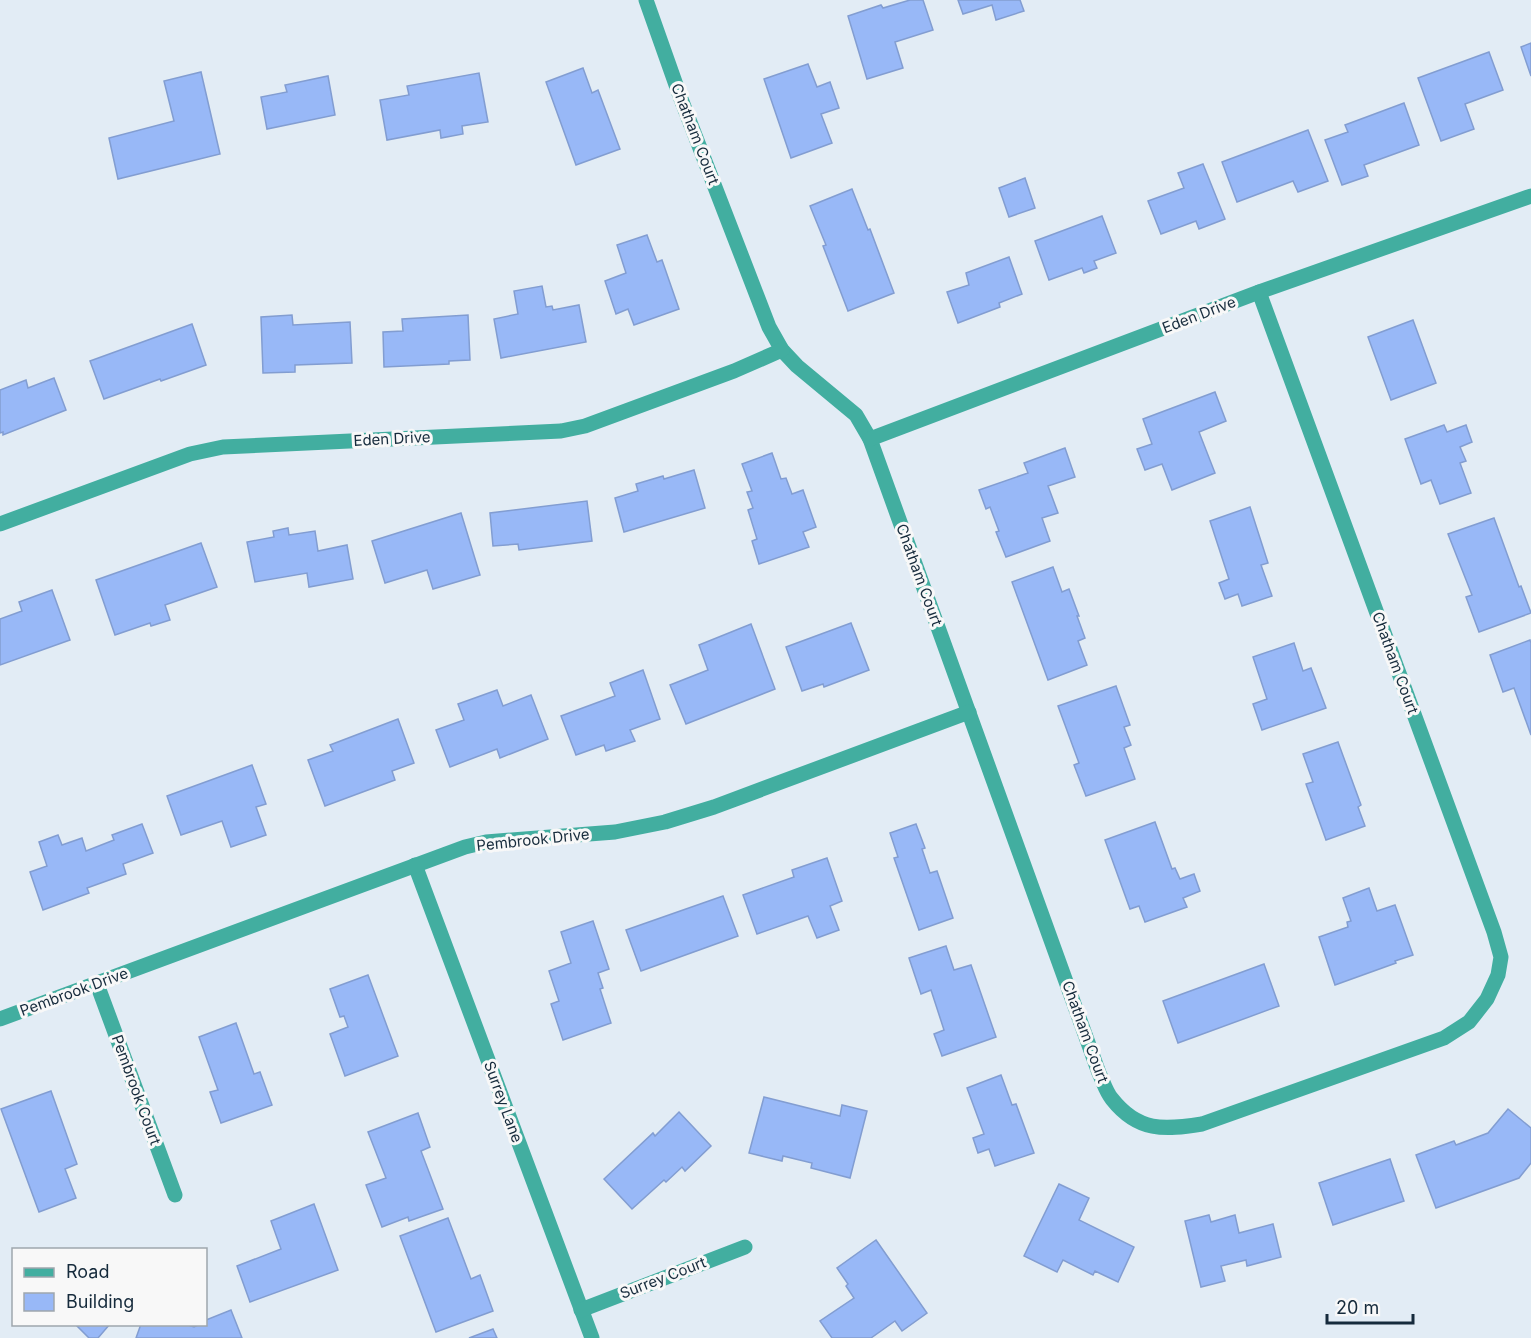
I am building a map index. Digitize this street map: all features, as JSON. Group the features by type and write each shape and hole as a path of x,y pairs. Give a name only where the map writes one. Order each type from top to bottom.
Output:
{"street":[{"name":"Chatham Court","path":"646,0 681,99 769,327 782,350 797,366 856,415 870,439 1110,1098 1128,1116 1151,1127 1178,1128 1202,1124 1444,1038 1469,1022 1487,999 1498,975 1501,957 1494,932 1259,292"},
{"name":"Eden Drive","path":"870,439 1259,292 1531,196"},
{"name":"Eden Drive","path":"0,524 190,454 223,447 561,430 585,426 734,371 782,350"},
{"name":"Pembrook Drive","path":"0,1019 465,847 486,842 615,832 665,822 714,807 969,712"},
{"name":"Surrey Lane","path":"416,865 592,1338"},
{"name":"Pembrook Court","path":"97,984 175,1195"},
{"name":"Surrey Court","path":"581,1310 745,1247"}],"building":[{"path":"910,0 923,0 933,30 895,42 903,68 867,79 848,16 881,5 883,8"},
{"path":"958,0 1020,0 1024,11 996,20 992,5 963,14"},
{"path":"1531,43 1531,76 1521,47"},
{"path":"1489,52 1503,90 1465,104 1474,129 1441,141 1418,78"},
{"path":"808,64 817,87 830,82 839,108 821,114 832,143 791,158 764,79"},
{"path":"583,68 592,93 598,90 620,149 576,165 546,82"},
{"path":"201,72 220,154 118,179 109,138 174,121 164,81"},
{"path":"479,73 488,122 462,126 463,134 441,138 440,130 387,140 380,100 409,95 407,86"},
{"path":"328,76 335,115 267,129 261,97 287,92 285,85"},
{"path":"1404,103 1419,145 1364,165 1368,176 1342,185 1325,140 1348,132 1345,125"},
{"path":"1308,130 1328,181 1298,192 1293,181 1237,202 1222,162"},
{"path":"1203,164 1225,219 1199,229 1196,221 1161,234 1148,201 1184,188 1178,173"},
{"path":"1025,178 1035,208 1009,217 999,188"},
{"path":"852,189 894,293 848,311 810,206"},
{"path":"1102,216 1116,253 1094,261 1097,268 1084,273 1082,268 1049,280 1035,241"},
{"path":"647,235 657,262 662,260 679,309 634,325 628,309 616,314 605,281 626,273 617,245"},
{"path":"1009,257 1022,294 999,303 1000,307 958,323 947,292 969,285 966,273"},
{"path":"542,286 546,307 552,306 553,310 579,305 586,342 501,358 494,319 518,314 514,291"},
{"path":"292,315 293,325 350,322 352,363 295,365 295,372 263,373 261,317"},
{"path":"468,315 470,360 449,361 449,364 384,367 383,332 403,331 402,319"},
{"path":"1413,320 1436,383 1391,400 1368,337"},
{"path":"192,324 206,365 104,399 90,361"},
{"path":"54,378 66,410 3,435 3,432 0,433 0,390 26,380 28,388"},
{"path":"1215,392 1226,421 1199,432 1215,473 1172,490 1162,464 1145,470 1137,449 1152,444 1143,419"},
{"path":"1444,425 1447,432 1466,425 1472,442 1460,447 1466,461 1460,463 1471,493 1440,504 1431,480 1421,484 1405,439"},
{"path":"1065,448 1075,477 1048,486 1058,513 1042,518 1050,541 1006,557 996,532 999,531 990,507 986,509 979,490 1028,473 1024,463"},
{"path":"772,453 781,479 786,478 792,494 803,490 816,527 803,532 809,547 759,564 752,541 757,539 748,510 753,508 747,492 752,491 742,464"},
{"path":"694,470 705,508 624,532 615,498 638,491 636,484"},
{"path":"587,501 592,541 519,550 518,544 493,546 490,513"},
{"path":"1250,507 1268,563 1261,565 1272,596 1242,606 1238,594 1225,599 1219,583 1229,579 1210,521"},
{"path":"461,513 480,575 433,589 427,570 385,583 372,541"},
{"path":"1494,518 1531,613 1479,632 1466,597 1472,595 1448,534"},
{"path":"288,528 289,535 315,531 318,551 347,545 353,579 309,587 307,573 255,582 247,542 274,537 273,531"},
{"path":"201,543 217,587 165,605 170,620 151,626 150,623 115,635 96,580"},
{"path":"1053,567 1062,592 1069,589 1079,616 1077,616 1085,638 1078,641 1087,665 1048,680 1012,582"},
{"path":"52,590 70,640 0,665 0,619 22,611 19,602"},
{"path":"851,623 869,670 824,687 823,684 802,691 786,647"},
{"path":"751,624 775,689 686,724 670,685 708,670 699,645"},
{"path":"1530,640 1531,735 1514,688 1503,692 1490,655"},
{"path":"1294,643 1303,671 1311,668 1326,708 1262,730 1253,704 1267,699 1253,657"},
{"path":"643,670 660,719 630,730 635,741 606,751 604,745 576,755 561,716 615,696 610,683"},
{"path":"1116,686 1130,725 1124,727 1131,745 1124,748 1135,779 1086,796 1074,765 1079,763 1058,706"},
{"path":"497,690 503,706 531,695 548,739 500,758 497,749 450,767 436,730 464,720 458,704"},
{"path":"398,719 414,763 392,771 395,780 325,806 308,760 333,751 330,745"},
{"path":"1338,742 1361,805 1358,807 1365,826 1326,840 1306,784 1313,782 1303,754"},
{"path":"252,765 266,804 256,807 266,835 231,847 222,821 181,835 167,796"},
{"path":"1155,822 1172,869 1175,868 1180,879 1194,874 1200,891 1183,898 1187,907 1145,922 1139,906 1130,909 1105,840"},
{"path":"142,824 153,853 123,864 126,874 87,888 89,893 43,910 30,872 47,866 39,842 58,835 62,845 82,838 86,851 114,840 112,835"},
{"path":"916,824 925,848 922,849 930,873 937,871 953,918 919,930 894,858 898,857 890,833"},
{"path":"827,858 842,901 830,906 839,930 817,938 808,916 757,934 743,895 794,877 792,870"},
{"path":"1369,888 1377,911 1395,905 1413,955 1335,985 1319,937 1348,927 1347,922 1351,921 1343,898"},
{"path":"723,896 738,936 641,971 626,930"},
{"path":"593,921 609,969 598,973 603,988 600,989 611,1023 563,1040 551,1004 559,1001 549,971 571,963 561,932"},
{"path":"946,946 954,970 971,965 996,1037 942,1056 934,1034 944,1030 931,990 921,994 909,958"},
{"path":"1264,964 1279,1006 1178,1043 1163,1001"},
{"path":"368,975 398,1056 345,1076 330,1034 348,1027 344,1016 340,1017 330,989"},
{"path":"236,1023 254,1074 260,1072 272,1105 221,1123 210,1092 218,1090 199,1037"},
{"path":"1001,1075 1012,1105 1016,1104 1034,1153 995,1166 989,1149 978,1153 973,1138 984,1134 967,1088"},
{"path":"51,1091 77,1164 65,1169 76,1198 39,1212 1,1109"},
{"path":"764,1097 840,1116 842,1105 867,1111 850,1178 811,1168 812,1163 783,1156 782,1161 749,1153"},
{"path":"1508,1109 1531,1128 1531,1163 1519,1178 1436,1208 1416,1155 1454,1141 1456,1145 1488,1133"},
{"path":"679,1112 711,1146 685,1171 682,1167 632,1209 604,1179 653,1133 655,1136"},
{"path":"418,1113 430,1147 421,1151 443,1209 409,1221 408,1217 382,1227 366,1185 386,1178 368,1132"},
{"path":"1390,1159 1404,1201 1333,1225 1319,1183"},
{"path":"1059,1184 1089,1198 1079,1220 1134,1247 1118,1282 1095,1271 1093,1275 1063,1260 1057,1272 1024,1256"},
{"path":"314,1204 338,1270 250,1302 237,1266 281,1249 271,1221"},
{"path":"1209,1215 1211,1222 1235,1215 1239,1233 1273,1224 1281,1257 1247,1266 1246,1260 1221,1266 1225,1281 1201,1287 1185,1221"},
{"path":"448,1218 471,1279 480,1275 493,1311 436,1332 400,1236"},
{"path":"876,1240 927,1313 902,1331 895,1321 871,1338 832,1338 820,1321 854,1298 837,1268"},
{"path":"231,1310 242,1338 136,1338 140,1326 207,1326 207,1320"},
{"path":"77,1326 108,1326 98,1338 89,1338"},
{"path":"493,1329 497,1338 469,1338"}]}
